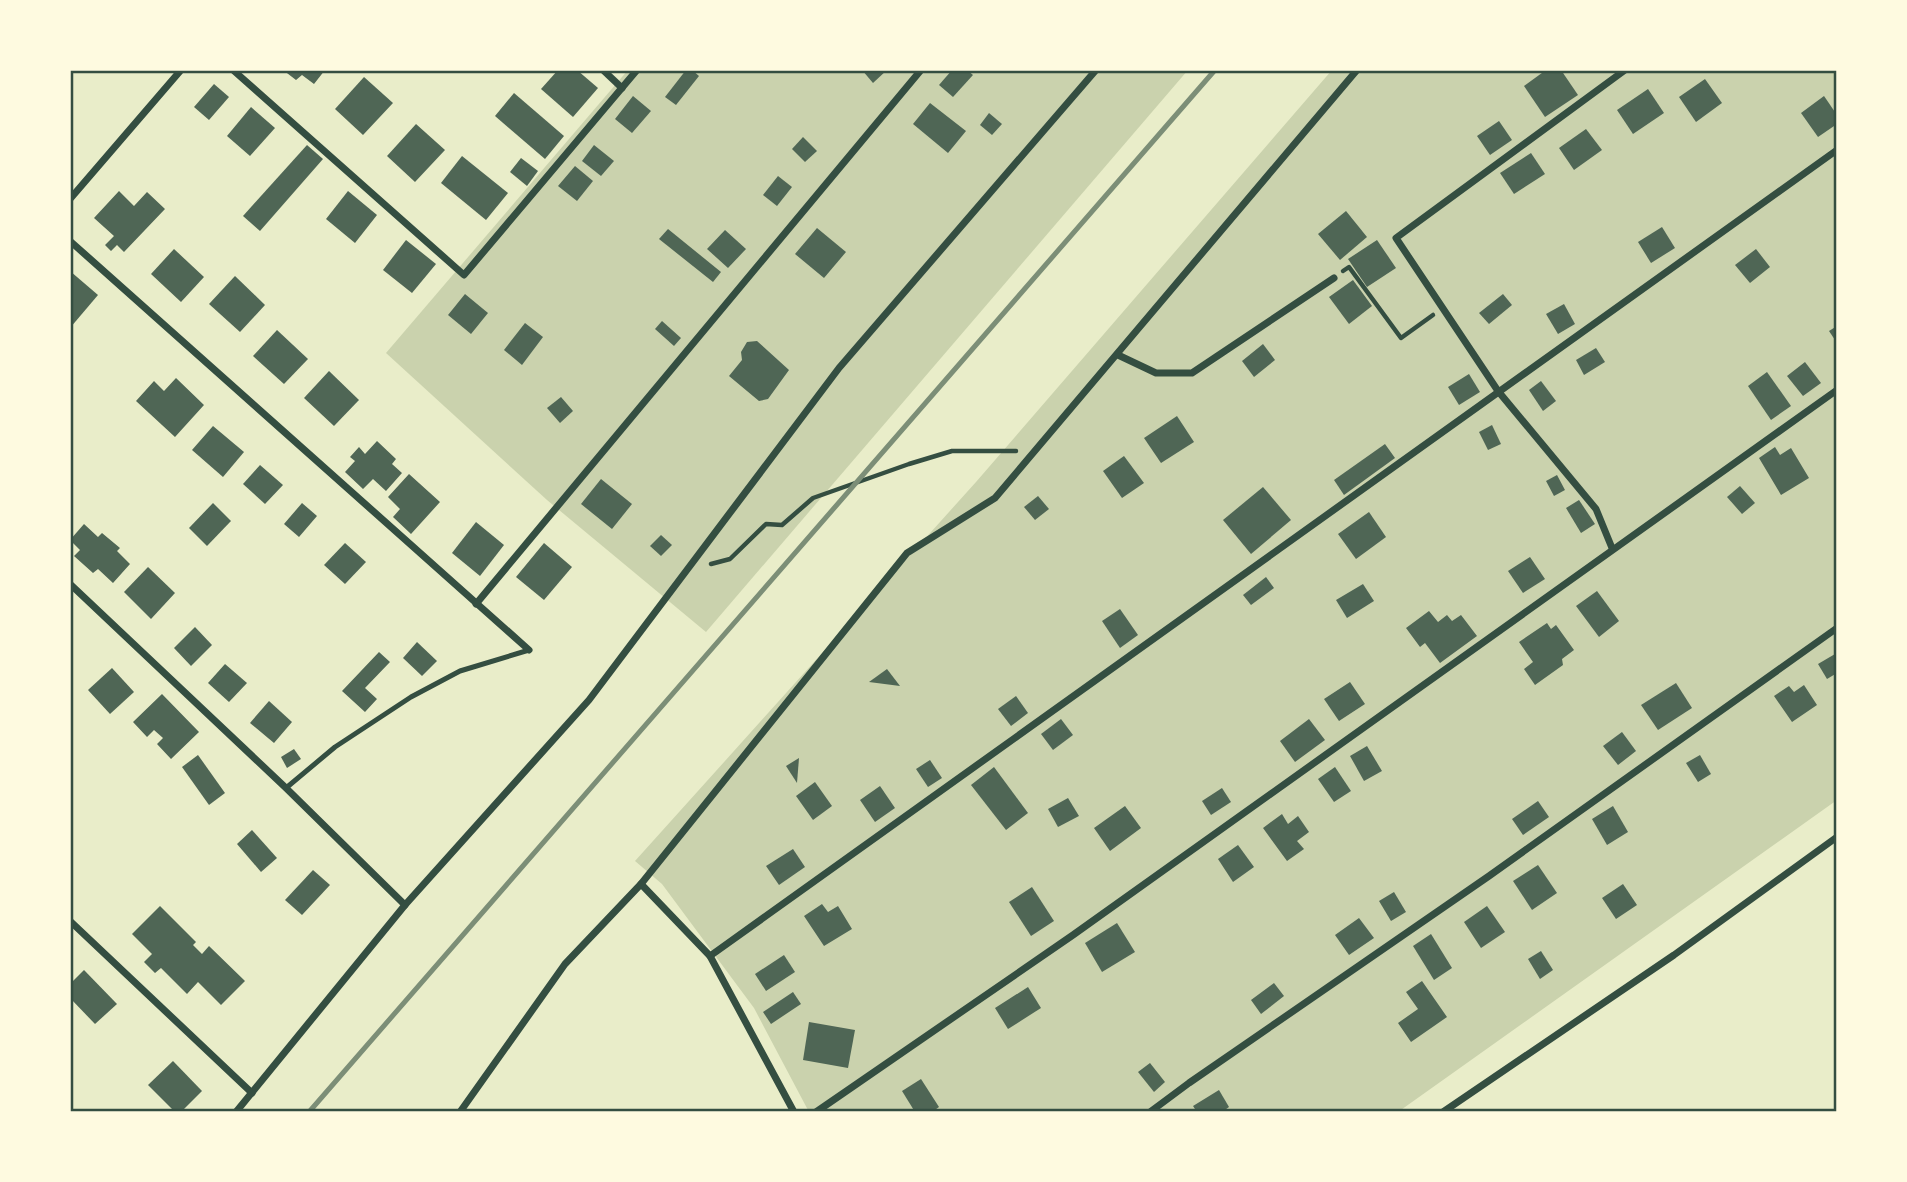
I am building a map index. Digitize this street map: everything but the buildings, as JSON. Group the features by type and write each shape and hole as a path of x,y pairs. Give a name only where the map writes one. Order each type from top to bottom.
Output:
{"street":[{"path":"70,199 181,70"},
{"path":"233,70 464,275 637,70"},
{"path":"603,70 622,88"},
{"path":"476,604 921,70"},
{"path":"236,1112 405,905 589,699 839,368 1096,70"},
{"path":"460,1112 565,964 640,884 907,553 995,498 1357,70"},
{"path":"1612,548 1596,509 1498,391 1396,238 1625,70"},
{"path":"710,956 1837,150"},
{"path":"70,241 529,650"},
{"path":"1118,355 1156,373 1192,373 1334,278"},
{"path":"816,1112 1073,935 1837,390"},
{"path":"70,584 286,788 405,905"},
{"path":"1150,1112 1489,876 1837,628"},
{"path":"1443,1112 1674,955 1837,837"},
{"path":"640,884 710,956 794,1112"},
{"path":"70,921 252,1093"}],"lane":[{"path":"286,788 335,747 411,697 460,671 529,650"}],"path":[{"path":"1334,278 1349,267 1402,338 1443,308"},
{"path":"687,571 730,559 766,524 782,525 813,498 952,451 1012,453 1043,442"}],"green space":[{"path":"628,70 1188,70 706,632 547,500 386,353"},
{"path":"1332,70 1837,70 1837,800 1398,1112 809,1112 754,1008 662,884 635,861 976,482"}],"railway":[{"path":"309,1112 1215,70"}]}
